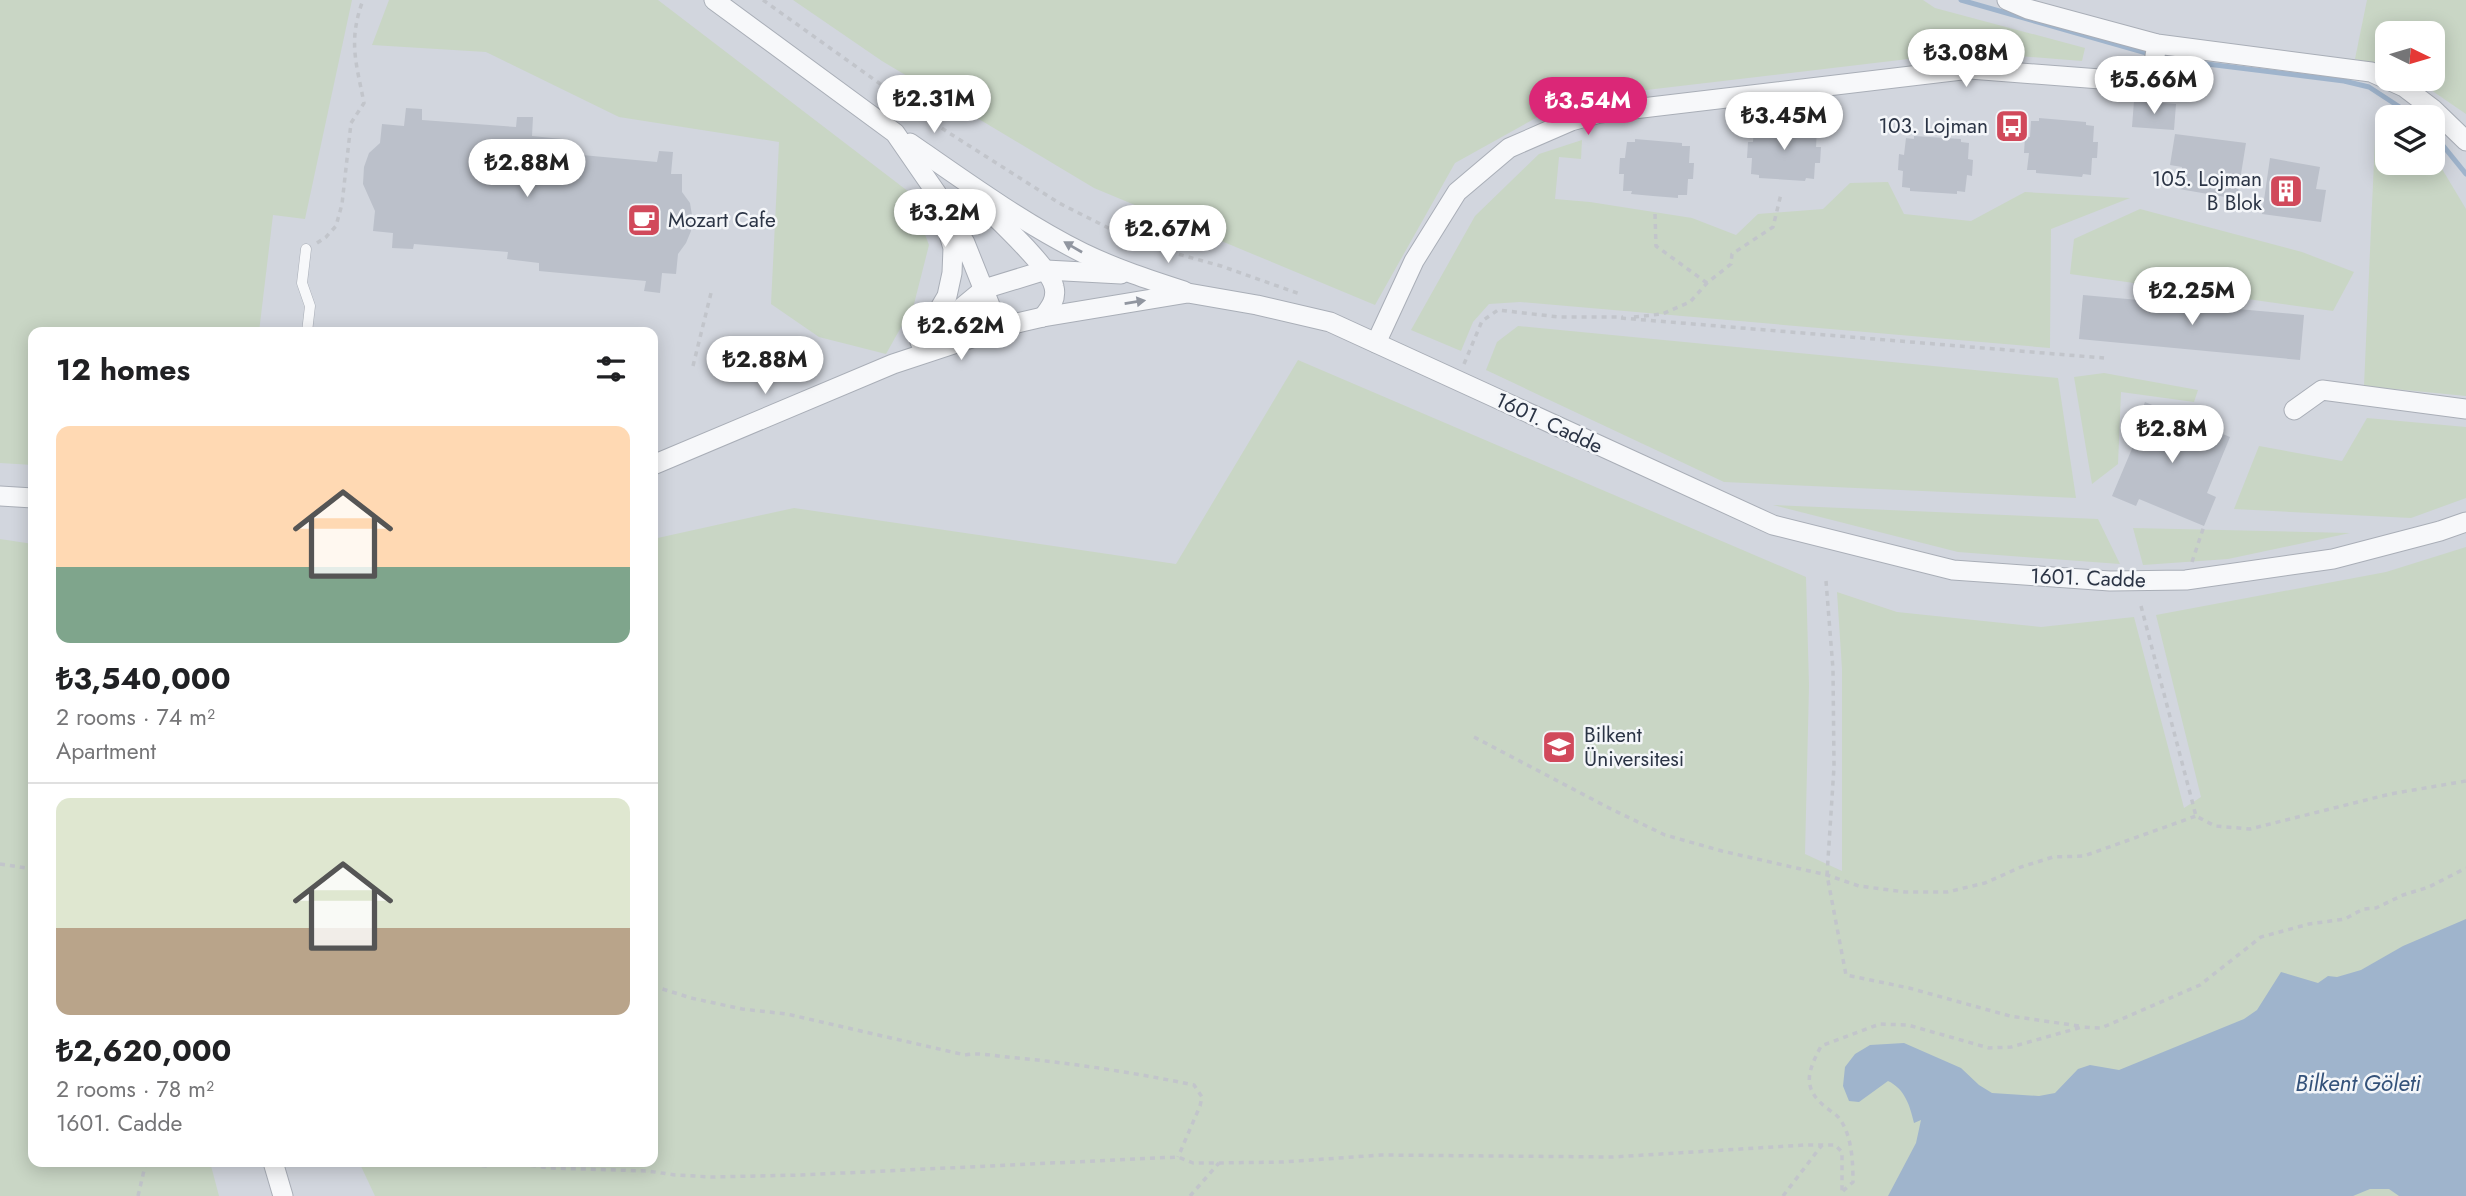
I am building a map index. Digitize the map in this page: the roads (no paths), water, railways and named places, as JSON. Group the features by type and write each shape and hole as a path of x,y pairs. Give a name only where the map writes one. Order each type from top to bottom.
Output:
{"street":[{"path":"714,0 895,133 1017,215 1083,253 1188,293"},
{"path":"2007,0 2155,54 2371,72 2404,87 2433,109 2466,141"},
{"path":"1376,343 1414,261 1457,192 1509,148 1571,121 1600,113 1970,69 2126,82 2155,54"},
{"path":"895,133 937,194 965,243 991,308 1002,318 1017,323"},
{"path":"950,171 1045,270 1054,287 1054,302 1043,317"},
{"path":"920,342 947,296 952,273 953,248 937,194"},
{"path":"893,364 984,289 1045,270 1135,275"},
{"name":"1601. Cadde","path":"658,463 893,364 1017,323 1188,293 1257,304 1330,322 1773,525 1953,570 2110,581 2186,580 2333,559 2466,522"},
{"path":"2294,410 2322,390 2466,409"},
{"path":"0,496 28,498"},
{"path":"274,1167 283,1196"}],"lane":[{"path":"306,249 303,284 310,306 308,327"}],"water":[{"name":"Bilkent Göleti","path":"2466,919 2466,1196 2399,1196 2389,1189 2370,1189 2353,1196 1888,1196 1916,1143 1921,1120 1914,1123 1903,1093 1888,1081 1859,1102 1849,1101 1843,1086 1845,1067 1855,1054 1870,1045 1904,1043 1961,1068 1992,1093 2039,1096 2055,1093 2078,1069 2090,1065 2119,1070 2244,1019 2257,1010 2281,972 2318,983 2328,976 2337,977 2361,970 2403,946"}],"waterway":[{"path":"1961,0 2150,54"},
{"path":"2159,56 2344,81 2369,87 2397,105"},
{"path":"2445,148 2466,174"}],"place":[{"name":"103. Lojman","path":"2012,126"},
{"name":"105. Lojman B Blok","path":"2286,191"},
{"name":"Mozart Cafe","path":"644,220"},
{"name":"Bilkent Üniversitesi","path":"1559,747"}]}
